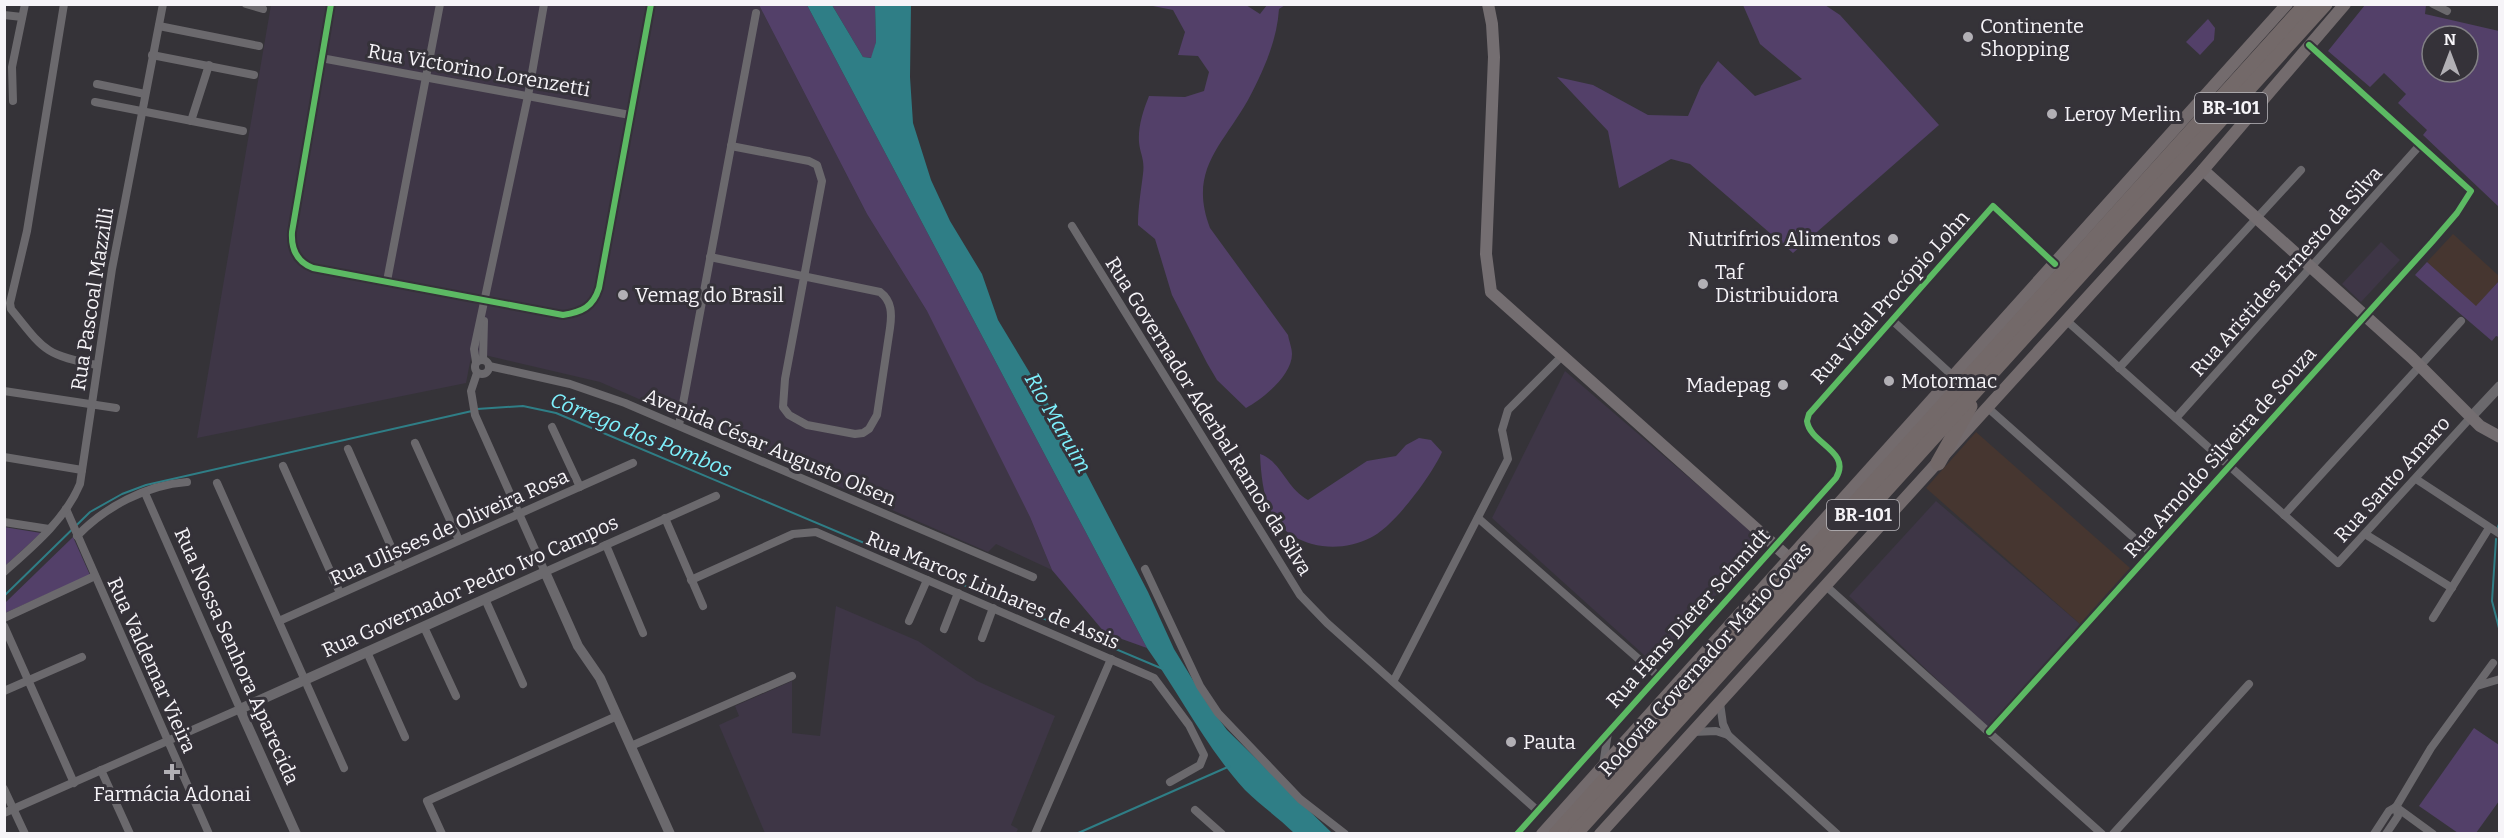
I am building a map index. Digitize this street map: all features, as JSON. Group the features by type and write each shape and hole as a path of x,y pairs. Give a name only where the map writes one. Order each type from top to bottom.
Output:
{"highway":[{"name":"Rodovia Governador Mário Covas","path":"1575,834 1981,384 2280,44 2295,16 2306,4"},
{"name":"Rodovia Governador Mário Covas","path":"2295,16 2325,4"},
{"name":"Rodovia Governador Mário Covas","path":"1556,834 1990,353 2280,44"},
{"path":"1925,409 1990,353"},
{"path":"1938,463 1981,384"}],"main road":[{"path":"1488,4 1494,57 1486,254 1488,285 1496,299 1790,559"},
{"path":"1600,834 2203,170 2345,4"},
{"path":"1542,834 2276,16 2295,16"},
{"path":"2276,16 2309,45"},
{"path":"2203,170 2420,365 2466,409 2471,417 2499,437"}],"street":[{"path":"13,100 8,67 25,4"},
{"path":"64,4 27,231 10,303 11,309 42,348 61,357 97,365"},
{"name":"Rua Pascoal Mazzilli","path":"4,572 68,513 76,494 82,470 112,269 163,4"},
{"path":"246,4 263,9"},
{"path":"331,4 292,232 295,254 303,263 313,268 554,314 570,314 585,309 596,297 599,288 651,4"},
{"path":"387,281 440,4"},
{"path":"477,373 486,373 483,362 474,349 528,96 544,4"},
{"path":"2433,4 2447,11"},
{"path":"679,425 756,13"},
{"path":"4,15 22,17"},
{"path":"159,26 259,46"},
{"path":"2309,45 2420,146"},
{"path":"152,55 254,75"},
{"name":"Rua Victorino Lorenzetti","path":"321,58 630,115"},
{"path":"191,121 208,65"},
{"path":"98,84 145,94"},
{"path":"95,102 243,131"},
{"path":"710,257 804,277 880,292 890,304 892,315 877,415 869,429 855,434 807,425 789,415 783,407 804,277 821,194 821,173 817,165 809,161 731,146"},
{"name":"Rua Arnoldo Silveira de Souza","path":"1989,732 2457,213 2471,191 2420,146"},
{"name":"Rua Aristides Ernesto da Silva","path":"2176,418 2420,146"},
{"path":"2119,368 2301,170"},
{"name":"Rua Vidal Procópio Lohn","path":"1807,421 1814,408 1993,206 2055,264"},
{"name":"Rua Governador Aderbal Ramos da Silva","path":"1072,226 1224,469 1289,581 1328,623 1538,811"},
{"path":"1893,321 1954,377"},
{"path":"2067,321 2284,515 2461,321"},
{"path":"1394,680 1508,459 1502,430 1508,410 1561,357"},
{"path":"483,362 475,367 477,373 473,383 472,401 475,415 578,646 600,678 670,834"},
{"name":"Avenida César Augusto Olsen","path":"483,362 570,384 679,425 1033,577"},
{"path":"2471,417 2499,386"},
{"path":"4,391 116,408"},
{"path":"1988,408 2151,553"},
{"name":"Rua Santo Amaro","path":"2284,515 2338,563 2471,417"},
{"name":"Rua Hans Dieter Schmidt","path":"1517,834 1839,472 1839,460 1811,431 1807,421"},
{"path":"552,427 580,487"},
{"path":"415,443 459,540"},
{"path":"348,448 400,567"},
{"path":"4,457 82,470"},
{"name":"Rua Ulisses de Oliveira Rosa","path":"279,621 633,463"},
{"path":"283,466 340,594"},
{"path":"2416,479 2499,534"},
{"path":"76,535 105,512 169,484 187,482"},
{"path":"217,483 344,768"},
{"name":"Rua Nossa Senhora Aparecida","path":"145,494 296,834"},
{"name":"Rua Governador Pedro Ivo Campos","path":"240,708 716,496"},
{"name":"Rua Valdemar Vieira","path":"68,513 209,834"},
{"path":"665,518 702,606"},
{"path":"1478,518 1658,676"},
{"path":"4,522 50,529"},
{"path":"2433,618 2489,528"},
{"name":"Rua Marcos Linhares de Assis","path":"691,580 793,534 805,531 816,532 1154,678 1189,725 1204,753 1204,760 1200,765 1170,782"},
{"path":"2365,534 2452,588"},
{"path":"606,545 643,633"},
{"path":"1145,568 1200,686 1218,713 1299,799 1345,834"},
{"path":"4,618 95,576"},
{"path":"909,621 927,580"},
{"path":"1826,586 2102,834"},
{"path":"944,629 958,593"},
{"path":"485,599 523,684"},
{"path":"982,638 993,608"},
{"path":"4,626 74,783"},
{"path":"424,627 456,696"},
{"path":"367,652 405,737"},
{"path":"4,692 82,657"},
{"path":"1035,834 1111,659"},
{"path":"2374,834 2389,811 2396,807 2431,748 2493,663"},
{"path":"631,746 792,676"},
{"path":"2477,686 2499,679"},
{"path":"2113,834 2249,684"},
{"path":"1720,703 1723,724 1728,735 1837,834"},
{"path":"4,813 240,708"},
{"path":"442,834 427,801 617,716"},
{"path":"1693,732 1716,731 1728,735"},
{"path":"1602,767 1608,733"},
{"path":"102,770 129,834"},
{"path":"4,789 25,834"},
{"path":"2386,834 2398,816 2396,807"},
{"path":"2396,807 2433,834"},
{"path":"1195,810 1222,834"}],"shaded area":[{"path":"271,5 759,5 867,214 927,311 1030,517 1052,570 996,544 988,552 600,382 472,352 466,383 197,438"},
{"path":"759,5 807,5 1147,648 1105,633 1052,570 1030,517 927,311 867,214"},
{"path":"832,5 875,5 876,42 872,58 863,57"},
{"path":"1148,5 1246,5 1260,14 1267,5 1285,5 1279,9 1275,33 1264,67 1248,100 1211,160 1203,190 1204,208 1210,228 1288,335 1292,349 1291,362 1282,378 1260,399 1246,408 1217,380 1172,295 1155,239 1138,225 1143,169 1139,130 1149,96 1185,97 1204,91 1209,72 1198,56 1178,55 1185,32 1173,10"},
{"path":"1743,5 1825,5 1840,15 1939,125 1793,253 1690,164 1671,159 1619,188 1608,131 1557,77 1593,85 1648,115 1688,116 1701,86 1718,61 1755,96 1802,79 1760,44"},
{"path":"2365,5 2426,5 2425,14 2469,24 2420,24 2420,84 2480,84 2480,27 2499,31 2499,207 2423,135 2427,130 2398,103 2406,94 2384,73 2370,87 2328,51"},
{"path":"2208,19 2215,28 2214,40 2200,55 2186,42"},
{"path":"2453,234 2499,276 2499,281 2476,307 2427,262"},
{"path":"2381,242 2400,260 2361,302 2342,284"},
{"path":"2427,262 2476,306 2499,281 2499,337 2496,336 2492,341 2415,275"},
{"path":"1565,371 1764,542 1654,664 1492,518"},
{"path":"1976,432 2130,568 2080,624 1926,488"},
{"path":"1419,438 1431,440 1442,452 1430,474 1411,500 1390,524 1370,538 1341,546 1312,544 1286,531 1270,510 1263,484 1260,454 1273,462 1294,489 1308,500 1367,461 1396,456 1406,445"},
{"path":"1936,501 2080,624 1988,728 1849,596"},
{"path":"4,527 41,533 5,566 4,566"},
{"path":"73,537 90,575 5,613 5,603"},
{"path":"836,606 918,641 977,681 1055,716 1011,825 1018,829 1016,833 765,833 719,725 739,716 735,706 792,681 792,733 820,736"},
{"path":"2474,728 2499,745 2499,801 2476,833 2458,833 2419,806"}],"water":[{"name":"Rio Maruim","path":"807,5 832,5 863,57 871,58 876,42 875,5 911,5 910,77 913,123 931,180 950,221 982,274 998,320 1060,423 1148,592 1174,649 1207,703 1227,730 1332,833 1294,833 1245,790 1206,739 1147,648"}],"waterway":[{"name":"Córrego dos Pombos","path":"477,409 523,406 556,413 1163,669"},
{"name":"Córrego dos Pombos","path":"4,596 90,512 122,494 146,485 472,411"},
{"path":"2498,527 2500,521"},
{"path":"2496,539 2492,601 2500,632"},
{"path":"1076,834 1230,766"}],"cycle path":[{"path":"331,4 292,232 296,254 313,268 563,315 586,308 594,300 599,288 651,4"},
{"path":"1989,732 2432,242 2457,213 2471,191 2309,45"},
{"path":"1517,834 1836,478 1839,461 1810,429 1807,421 1809,414 1993,206 2055,264"}],"place":[{"name":"Continente Shopping","path":"1968,37"},
{"name":"Leroy Merlin","path":"2052,114"},
{"name":"Nutrifrios Alimentos","path":"1893,239"},
{"name":"Taf Distribuidora","path":"1703,284"},
{"name":"Vemag do Brasil","path":"623,295"},
{"name":"Motormac","path":"1889,381"},
{"name":"Madepag","path":"1783,385"},
{"name":"Pauta","path":"1511,742"},
{"name":"Farmácia Adonai","path":"172,772"}]}
